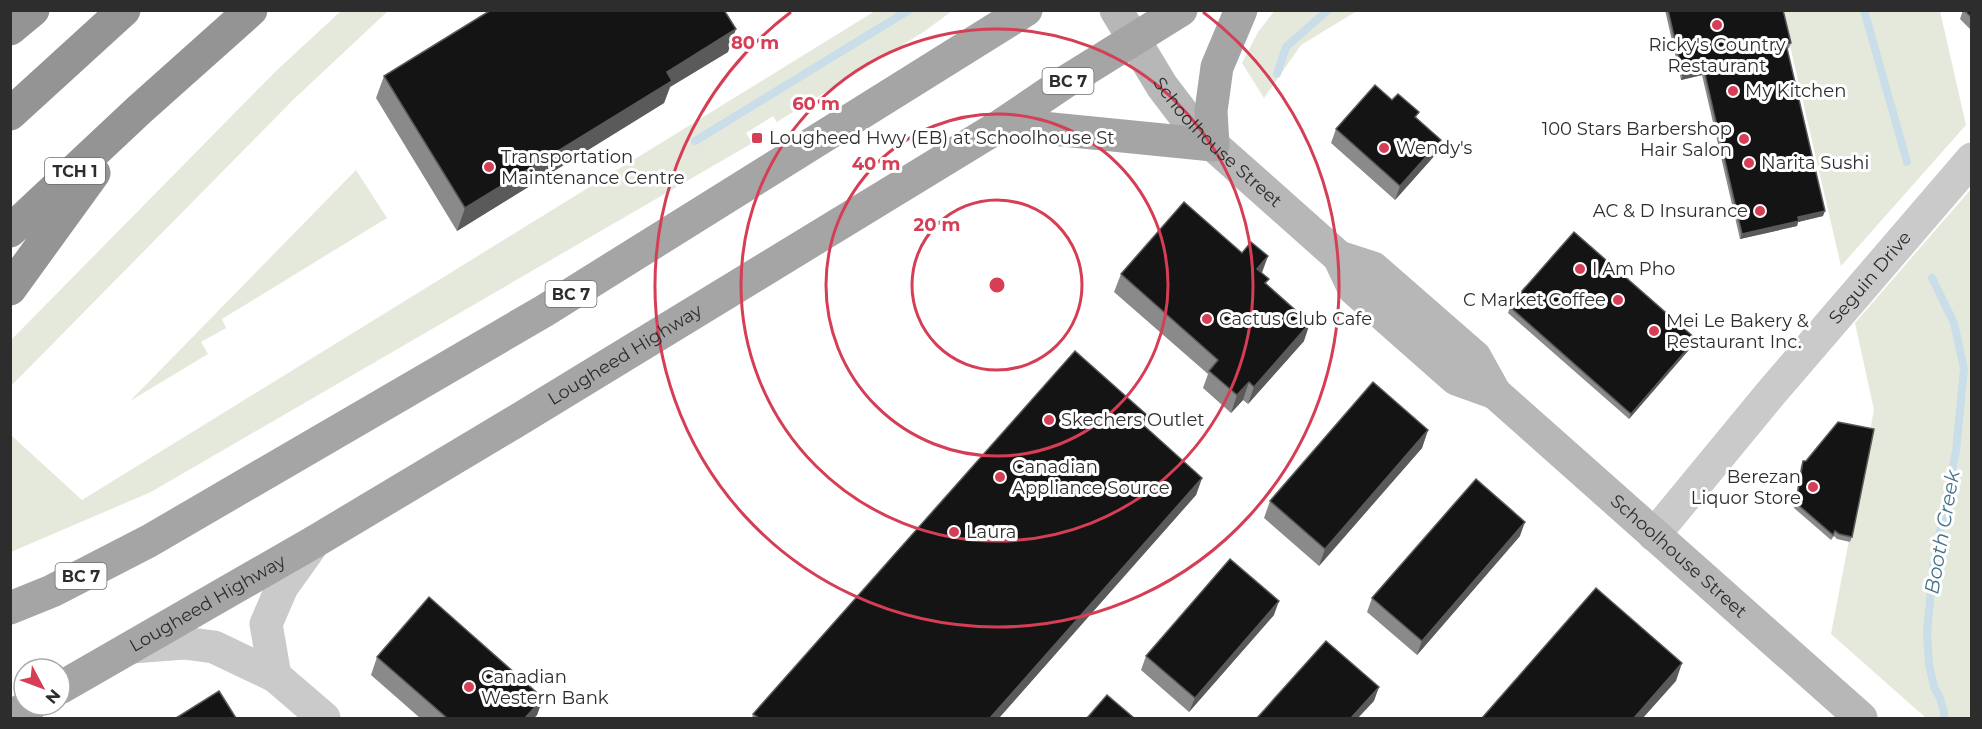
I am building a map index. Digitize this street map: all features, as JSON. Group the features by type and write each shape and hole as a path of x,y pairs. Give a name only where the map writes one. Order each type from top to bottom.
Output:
{"highway":[{"path":"10,29 33,10"},
{"path":"10,114 123,10"},
{"name":"TCH 1","path":"10,231 251,10"},
{"path":"10,289 139,111"}],"main road":[{"name":"BC 7","path":"10,608 52,591 149,541 544,311 989,22 1026,10"},
{"name":"Schoolhouse Street","path":"1116,10 1162,86 1184,115 1213,145 1339,257 1373,268 1475,357 1495,393 1861,718"},
{"name":"Lougheed Highway","path":"72,681 314,542 523,417 1003,124 1181,10"},
{"path":"1003,124 1213,145 1211,111 1217,67 1241,10"}],"street":[{"name":"Seguin Drive","path":"1654,534 1971,159"},
{"path":"275,676 266,624 282,587 314,542"},
{"path":"132,647 184,643 214,647 275,676 324,718"}],"shaded area":[{"path":"342,10 388,11 294,99 11,386 11,340 276,71"},
{"path":"1275,10 1357,11 1301,45 1264,98 1242,63 1258,32"},
{"path":"875,11 952,11 925,31 777,122 773,116 746,133 752,143 749,145 151,492 11,552 11,435 82,500"},
{"path":"1782,11 1940,11 1966,125 1841,266"},
{"path":"356,170 387,218 222,319 226,328 201,342 208,354 130,401"},
{"path":"1971,189 1971,718 1926,718 1831,634 1874,410 1855,323"}],"building":[{"name":"Transportation Maintenance Centre","path":"491,10 724,10 736,29 667,72 672,81 465,208 384,76"},
{"path":"1668,10 1783,10 1791,43 1786,44 1825,211 1798,217 1799,221 1742,234 1704,70 1683,75"},
{"path":"1964,10 1971,10 1971,17"},
{"name":"Wendy's","path":"1375,85 1392,100 1398,94 1419,112 1415,117 1441,140 1400,186 1336,129"},
{"path":"1184,202 1242,253 1251,242 1268,256 1257,269 1269,279 1265,283 1310,323 1254,387 1249,382 1237,395 1209,371 1218,360 1121,274"},
{"path":"1574,232 1696,339 1631,414 1510,307"},
{"path":"1075,351 1147,415 1141,423 1202,478 990,718 759,718 753,714"},
{"path":"1373,382 1428,430 1325,549 1270,501"},
{"path":"1838,422 1874,429 1852,537 1835,531 1833,535 1796,503 1803,461 1806,461"},
{"path":"1476,479 1525,522 1422,641 1372,598"},
{"path":"1230,559 1279,601 1195,698 1146,656"},
{"path":"1596,588 1682,663 1634,718 1482,718"},
{"path":"429,597 543,698 525,718 447,718 377,657"},
{"path":"1326,641 1379,687 1351,718 1257,718"},
{"path":"219,691 236,718 176,718"},
{"path":"1107,695 1134,718 1087,718"}],"waterway":[{"path":"695,141 909,10"},
{"path":"1277,74 1286,47 1328,10"},
{"name":"Booth Creek","path":"1864,10 1907,162"},
{"name":"Booth Creek","path":"1932,278 1954,323 1964,369 1956,451 1933,567 1927,633 1929,664 1944,718"}],"place":[{"name":"Ricky's Country Restaurant","path":"1717,25"},
{"name":"My Kitchen","path":"1733,91"},
{"name":"Lougheed Hwy (EB) at Schoolhouse St","path":"757,138"},
{"name":"100 Stars Barbershop Hair Salon","path":"1744,139"},
{"name":"Wendy's","path":"1384,148"},
{"name":"Narita Sushi","path":"1749,163"},
{"name":"Transportation Maintenance Centre","path":"489,167"},
{"name":"AC & D Insurance","path":"1760,211"},
{"name":"I Am Pho","path":"1580,269"},
{"name":"C Market Coffee","path":"1618,300"},
{"name":"Cactus Club Cafe","path":"1207,319"},
{"name":"Mei Le Bakery & Restaurant Inc.","path":"1654,331"},
{"name":"Skechers Outlet","path":"1049,420"},
{"name":"Canadian Appliance Source","path":"1000,477"},
{"name":"Berezan Liquor Store","path":"1813,487"},
{"name":"Laura","path":"954,532"},
{"name":"Canadian Western Bank","path":"469,687"}]}
